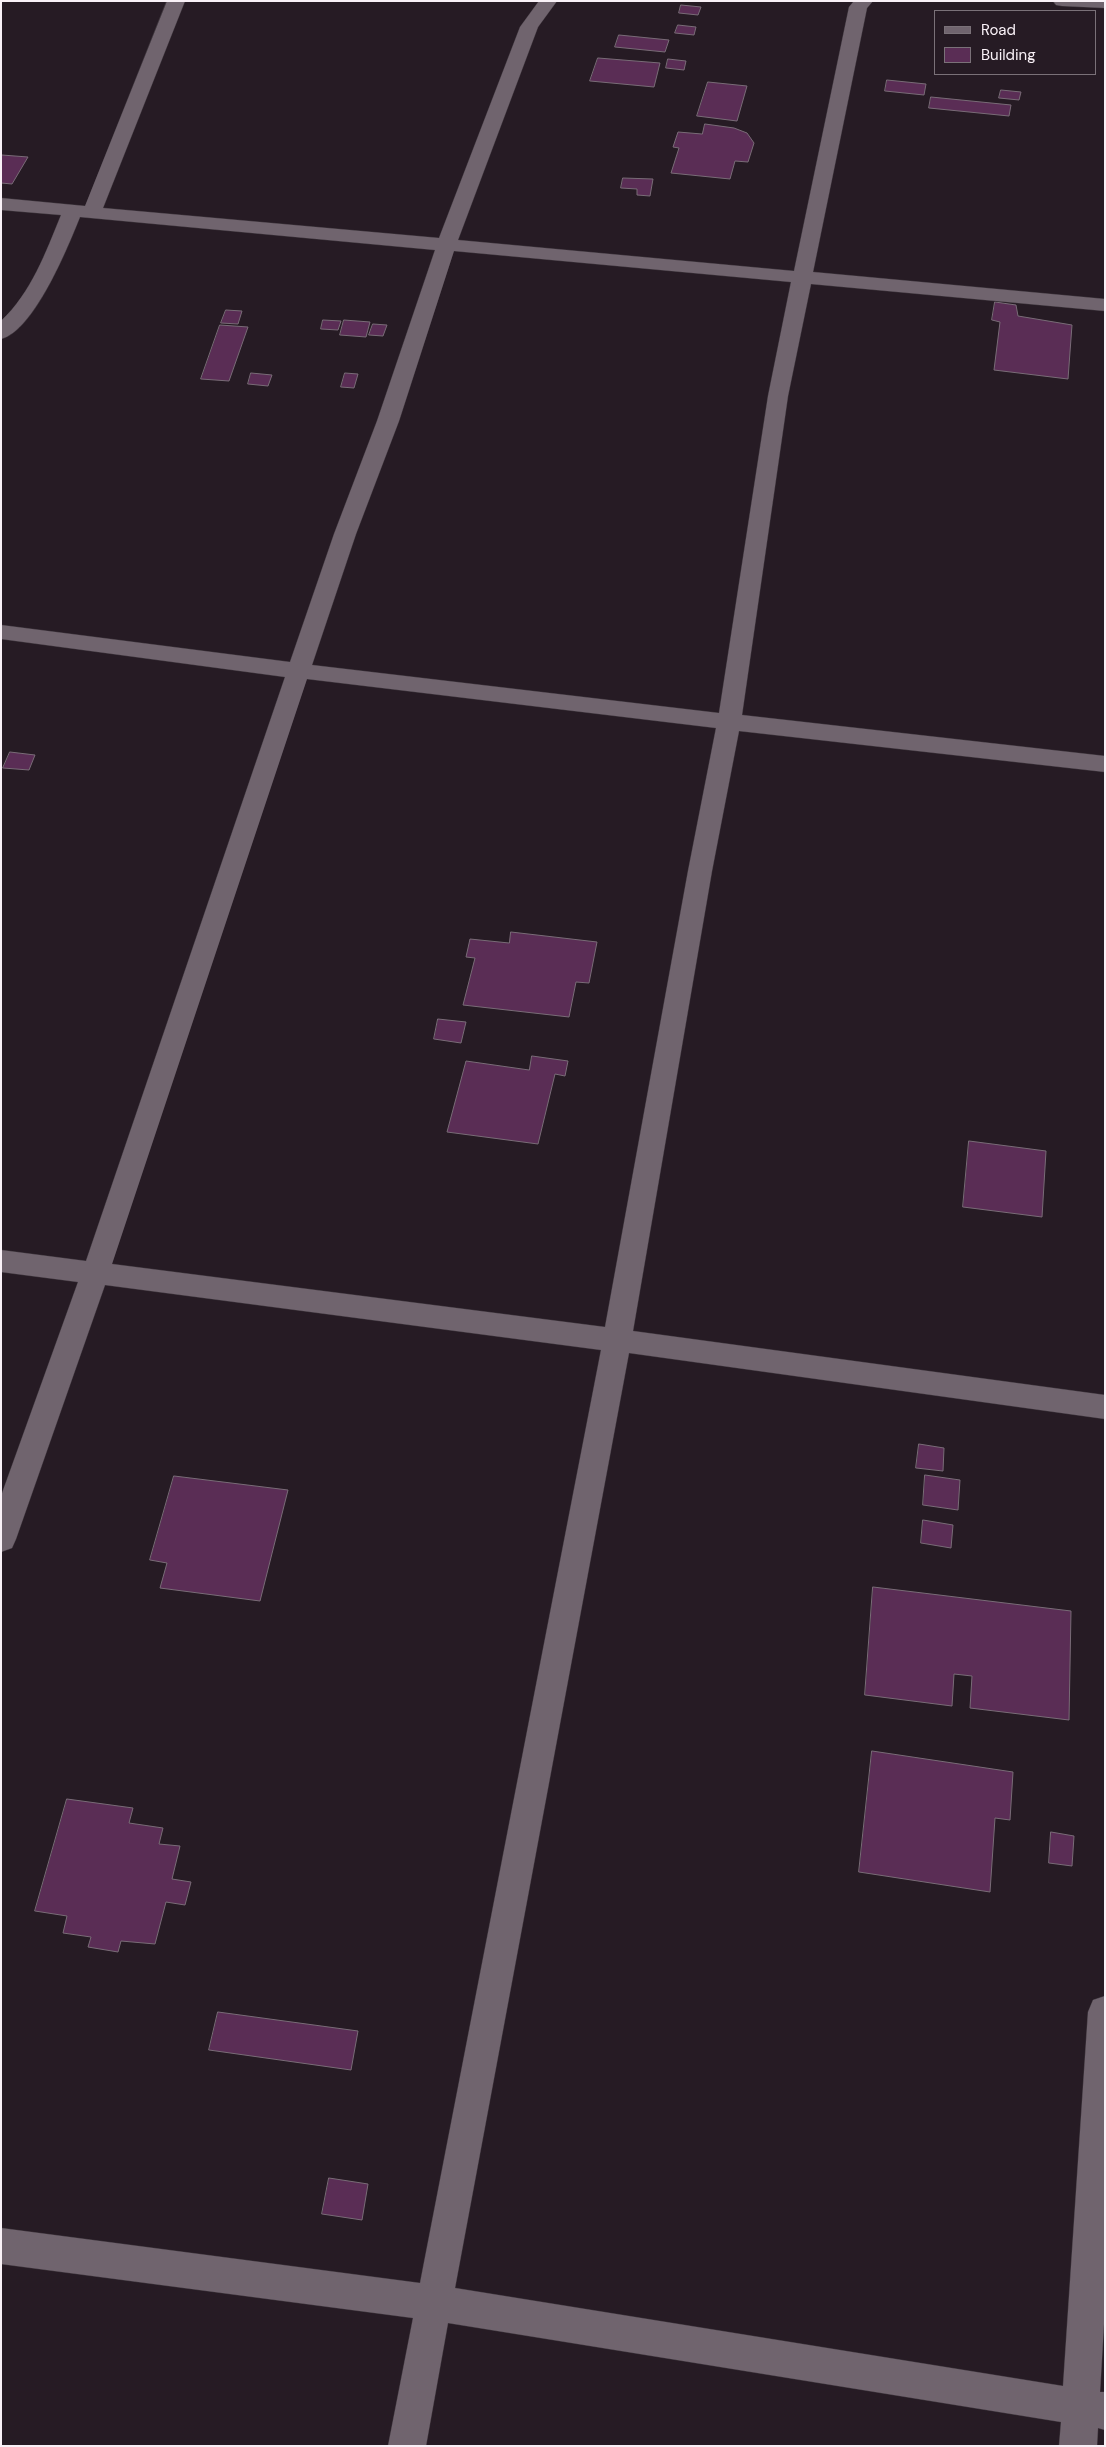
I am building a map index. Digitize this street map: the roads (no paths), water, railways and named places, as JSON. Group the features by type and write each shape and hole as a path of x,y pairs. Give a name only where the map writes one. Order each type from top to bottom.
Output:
{"street":[{"path":"92,212 176,1"},
{"path":"1,1539 95,1274 298,670 345,534 388,421 447,244 529,27 548,1"},
{"path":"408,2446 617,1340 695,899 729,721 778,396 858,7 864,1"},
{"path":"1062,1 1105,3"},
{"path":"1,204 1105,305"},
{"path":"1,333 25,307 54,258 72,210"},
{"path":"1,632 298,670 1105,764"},
{"path":"1,1261 617,1340 1105,1407"},
{"path":"1078,2446 1092,2408 1105,2012"},
{"path":"1,2246 435,2303 1092,2408"}]}
